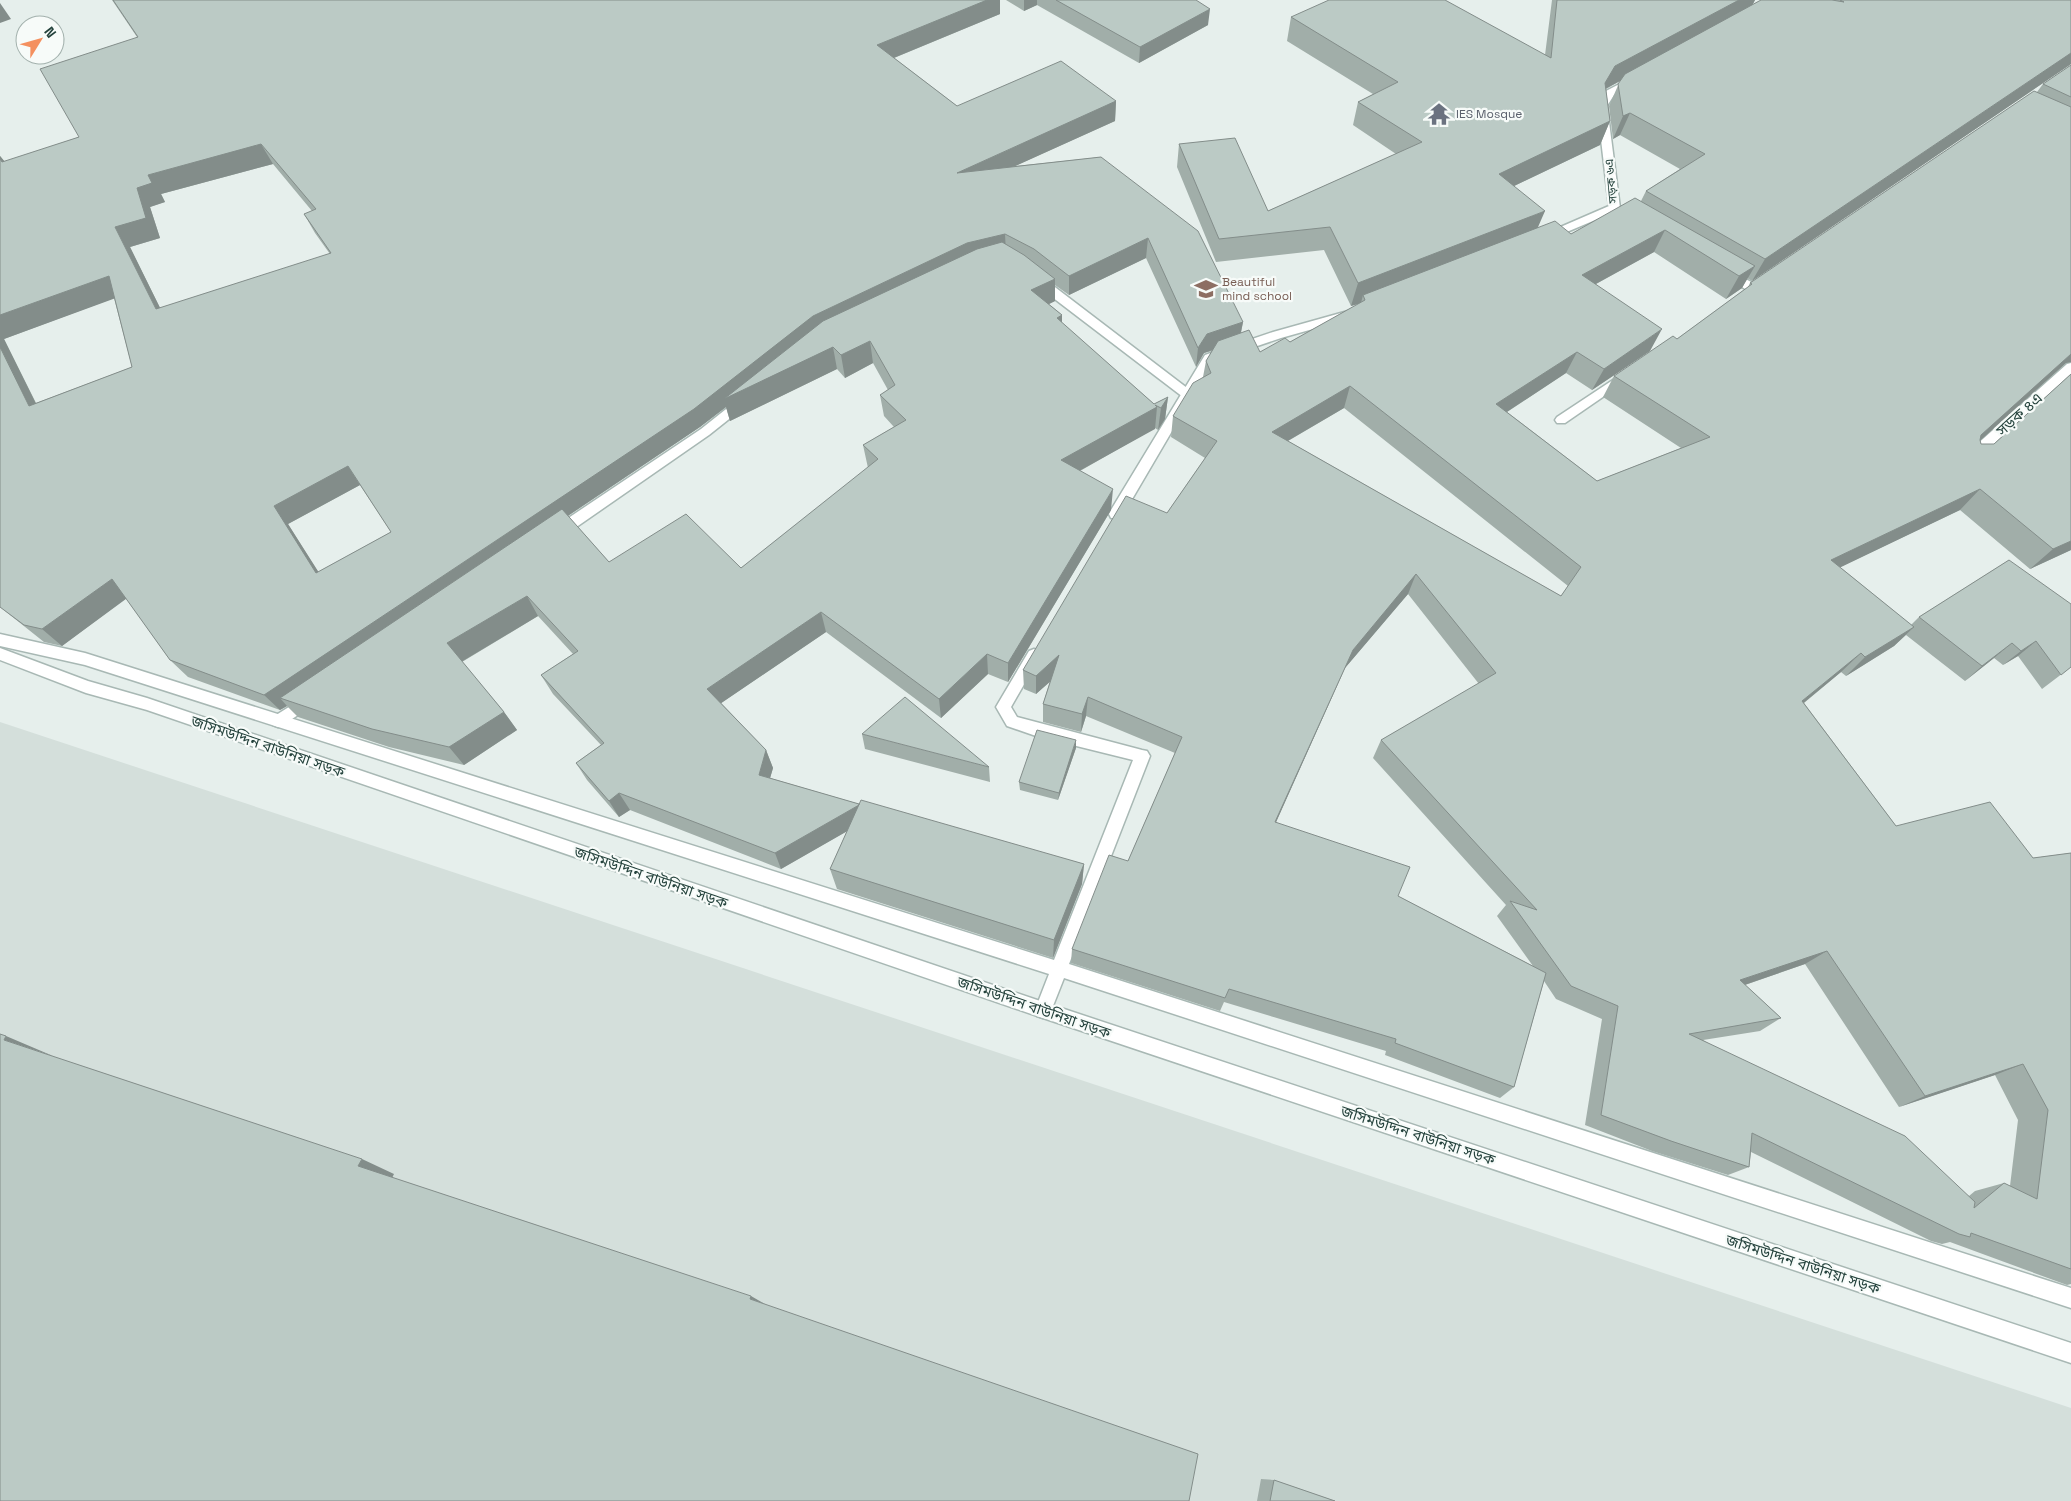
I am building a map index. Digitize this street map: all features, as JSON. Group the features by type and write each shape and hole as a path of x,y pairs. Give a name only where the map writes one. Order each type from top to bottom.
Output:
{"street":[{"name":"সড়ক ৬এ","path":"1539,239 1619,211 1602,106 1610,93 1644,74"},
{"path":"1718,268 1753,288"},
{"path":"1029,273 1187,394"},
{"path":"1108,529 1209,358 1277,335 1351,314"},
{"name":"সড়ক ৪এ","path":"1968,461 2071,367"},
{"path":"1561,420 1633,371"},
{"path":"549,538 705,432 752,395"},
{"path":"1043,639 1003,707 1012,722 1036,730 1142,756 1058,969 1044,1010"},
{"path":"0,640 85,659 1058,969 2071,1298"},
{"name":"জসিমউদ্দিন বাউনিয়া সড়ক","path":"0,654 86,686 147,704 1044,1010 2071,1353"},
{"path":"278,721 320,693"}],"shaded area":[{"path":"0,722 2071,1408 2071,1501 0,1501"}],"building":[{"path":"113,0 987,0 877,45 957,106 1061,61 1116,101 957,173 1101,157 1198,231 1243,322 1207,334 1198,348 1148,238 1069,276 1034,249 1005,234 967,243 813,316 694,409 264,695 170,660 112,579 42,629 24,625 0,607 0,347 29,406 132,367 109,276 0,315 0,159 2,162 79,137 40,69 52,65 65,65 65,61 138,37","holes":["261,144 316,209 304,214 331,253 156,309 115,227 146,218 137,188 152,183 148,175","348,466 391,532 316,573 274,506"]},
{"path":"1056,0 1196,0 1210,9 1140,47"},
{"path":"1329,0 1445,0 1551,58 1557,0 1739,0 1615,66 1605,83 1610,121 1499,174 1545,211 1358,283 1330,227 1219,239 1179,144 1235,138 1268,211 1422,142 1358,102 1398,82 1291,17"},
{"path":"1761,0 1832,0 1844,2 1840,0 2071,0 2071,53 1765,259 1646,191 1705,154 1630,113 1623,116 1618,84 1625,74"},
{"path":"2071,65 2071,97 2043,84"},
{"path":"2034,91 2071,107 2071,354 1981,435 1980,440 1981,444 1994,444 2071,374 2071,541 2053,549 1980,489 1831,560 1914,627 1865,657 1861,653 1802,701 1896,826 1990,802 2033,858 2071,853 2071,1269 1971,1233 1970,1237 1959,1234 1752,1133 1749,1167 1601,1115 1618,1006 1571,986 1510,901 1537,910 1381,740 1496,673 1416,574 1353,650 1275,822 1410,867 1398,896 1546,973 1514,1087 1395,1043 1396,1039 1229,989 1225,998 1072,949 1109,855 1128,861 1182,737 1088,697 1082,714 1043,704 1059,655 1036,676 1023,670 1126,496 1167,513 1217,441 1173,416 1193,383 1211,373 1206,361 1218,341 1249,330 1260,352 1285,338 1290,342 1365,300 1363,295 1555,221 1571,234 1635,198 1755,266 1739,276 1665,230 1582,275 1662,329 1604,369 1577,352 1496,404 1597,481 1710,437 1614,376 1673,336 1677,339 1752,284 1750,283","holes":["1350,386 1581,567 1561,596 1272,432","1827,951 1925,1096 2023,1064 2048,1110 2037,1199 2004,1183 1974,1208 1975,1202 1905,1136 1689,1034 1781,1018 1740,980"]},
{"path":"1002,242 1024,255 1055,279 1031,290 1062,315 1057,318 1154,404 1168,397 1161,408 1155,405 1157,407 1061,460 1113,489 1008,663 987,654 939,699 821,612 707,689 766,750 759,775 859,805 775,853 619,793 609,801 576,763 604,743 541,675 578,651 527,596 447,643 504,712 449,747 372,729 280,698 562,509 609,562 686,514 741,568 878,459 863,445 906,420 880,395 895,385 870,341 841,355 833,347 724,399 823,321 977,249"},
{"path":"2009,560 2071,604 2071,667 2061,675 2036,641 2021,651 2012,643 1982,666 1919,617"},
{"path":"905,697 989,767 862,734"},
{"path":"1037,730 1076,740 1059,793 1019,782"},
{"path":"861,800 1084,864 1054,940 830,869"},
{"path":"0,1034 6,1036 4,1040 362,1159 358,1166 751,1296 750,1299 1198,1454 1189,1501 0,1501"},
{"path":"1274,1480 1335,1501 1270,1501"}],"place":[{"name":"IES Mosque","path":"1439,114"},
{"name":"Beautiful mind school","path":"1206,289"}]}
